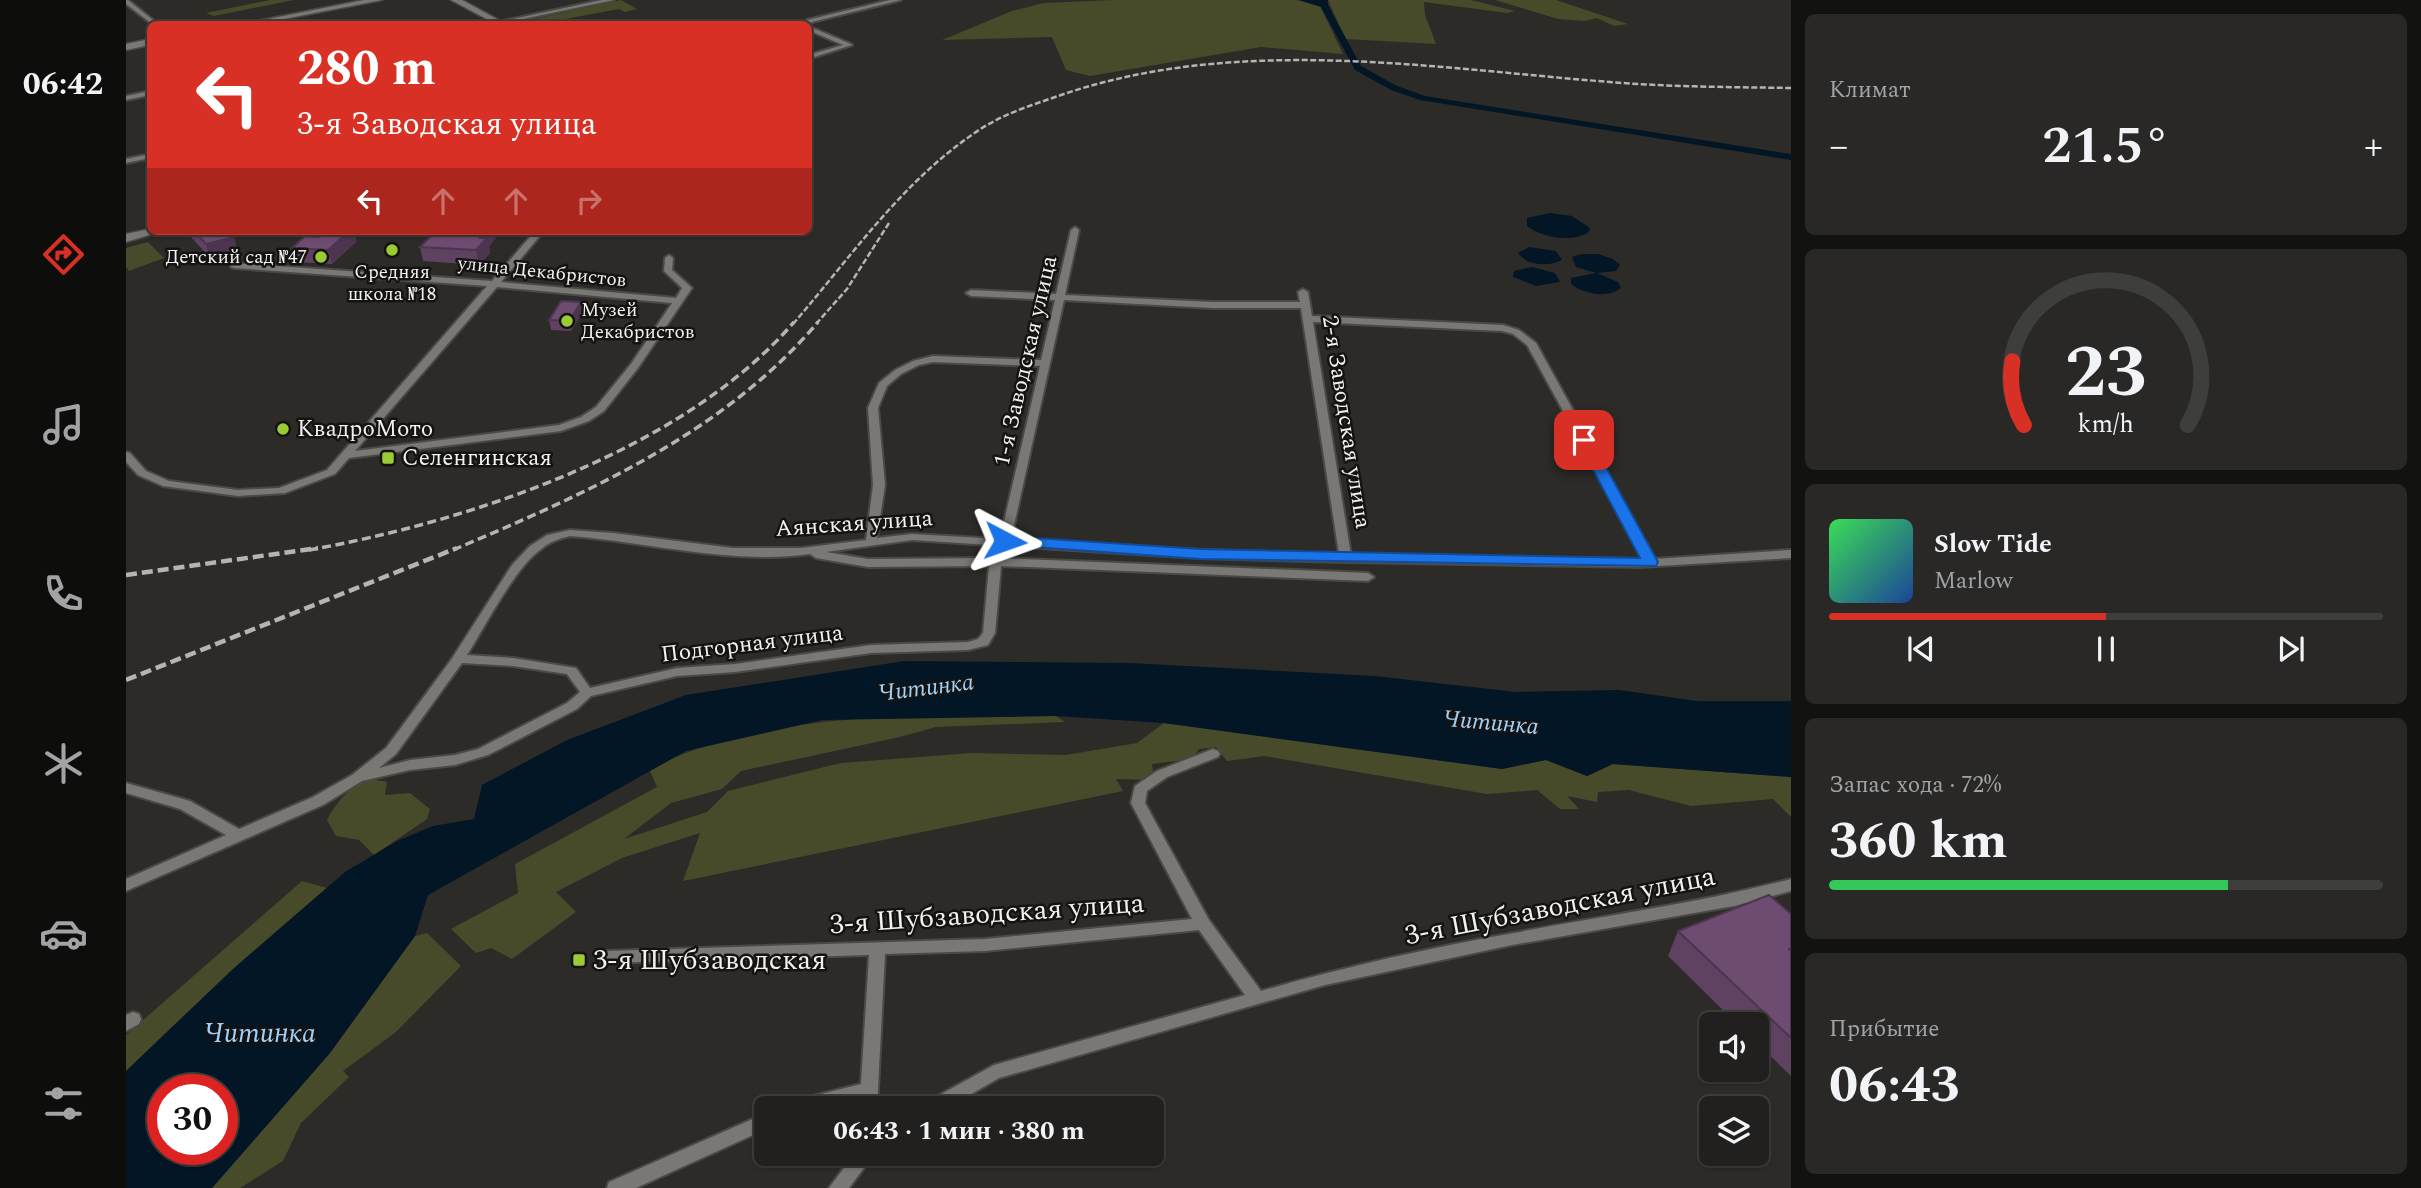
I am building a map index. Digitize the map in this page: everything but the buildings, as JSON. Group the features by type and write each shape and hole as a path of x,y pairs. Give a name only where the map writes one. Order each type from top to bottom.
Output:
{"main road":[{"path":"262,21 378,0"},
{"path":"455,0 493,21"},
{"path":"126,47 147,43"},
{"path":"126,238 147,233"}],"street":[{"path":"512,21 611,0"},
{"path":"810,21 898,0"},
{"path":"126,1 151,21"},
{"path":"812,28 849,45 812,56"},
{"path":"126,98 147,94"},
{"path":"126,161 147,157"},
{"name":"1-я Заводская улица","path":"1005,541 1075,230"},
{"path":"126,455 142,473 167,484 238,493 281,491 331,472 349,455 537,235"},
{"path":"349,455 561,428 585,419 600,409 635,366 687,288 668,271 669,258"},
{"name":"улица Декабристов","path":"234,265 495,284 679,301"},
{"name":"2-я Заводская улица","path":"1303,292 1346,558"},
{"path":"971,293 1212,305 1306,305"},
{"path":"1308,319 1503,328 1516,332 1531,343 1651,562"},
{"path":"871,543 879,485 879,448 872,422 873,408 883,385 916,363 933,359 1045,363"},
{"name":"Аянская улица","path":"458,659 516,568 534,548 551,537 575,533 733,552 801,552 912,537 1200,554 1346,558 1651,562 1791,554"},
{"path":"801,552 868,563 995,562 1368,578"},
{"name":"Подгорная улица","path":"587,693 677,671 735,668 871,649 968,646 983,642 989,633 995,562"},
{"path":"126,885 318,801 357,778 391,751 458,659 513,662 571,671 587,693 572,706 483,752 455,760 410,765 357,778"},
{"path":"1213,754 1162,774 1140,789 1138,803 1203,924 1256,997"},
{"path":"126,788 185,805 239,836"},
{"name":"3-я Шубзаводская улица","path":"1049,1054 1256,997 1374,968 1512,939 1734,900 1791,885"},
{"name":"3-я Шубзаводская улица","path":"607,957 985,945 1203,924"},
{"path":"869,1096 877,949"},
{"path":"952,1096 994,1072 1049,1054"},
{"path":"843,1096 870,1089"},
{"path":"617,1188 754,1126"},
{"path":"838,1188 855,1166"}],"green space":[{"path":"270,0 294,0 214,16 206,13"},
{"path":"621,0 637,9 625,12 619,9 554,21 526,21"},
{"path":"1114,0 1297,0 1320,6 1343,54 1261,47 1090,76 1066,70 1052,37 942,40 1012,11 1044,3"},
{"path":"1328,0 1471,0 1515,11 1507,13 1424,2 1425,15 1436,44 1345,39"},
{"path":"1495,0 1556,0 1628,24 1614,26 1597,18 1585,21 1558,19"},
{"path":"148,242 164,258 129,271 126,267 126,248"},
{"path":"904,716 1056,716 1065,722 936,727 741,771 722,789 671,803 624,839 707,812 728,791 841,763 972,753 1066,755 1137,743 1164,723 1502,769 1546,760 1587,776 1613,764 1791,777 1791,817 1773,799 1691,806 1629,790 1598,792 1597,802 1567,796 1579,809 1560,809 1537,790 1487,794 1264,756 1227,761 1216,747 1199,749 1192,759 1152,764 1154,780 1116,779 1123,791 683,881 700,833 622,858 556,892 576,912 512,959 491,948 476,953 451,929 518,893 515,864 657,787 649,769 710,745 774,729 839,720"},
{"path":"371,779 387,782 385,795 410,793 430,809 427,819 374,855 359,840 336,836 327,820 345,795"},
{"path":"302,881 327,888 233,969 126,1071 126,1035"},
{"path":"427,933 461,966 396,1032 343,1071 349,1077 301,1123 283,1161 240,1188 212,1188 232,1165 238,1165 238,1158 330,1053 415,936"}],"water":[{"path":"1550,213 1572,216 1590,228 1589,232 1575,237 1558,238 1541,234 1527,226 1527,218"},
{"path":"1529,247 1556,251 1562,260 1545,264 1532,263 1518,253"},
{"path":"1598,254 1613,259 1620,265 1616,271 1597,273 1618,282 1621,288 1596,294 1571,284 1571,278 1596,273 1576,267 1572,257"},
{"path":"1532,267 1555,273 1560,282 1536,286 1513,277 1514,271"},
{"name":"Читинка","path":"904,661 1130,663 1375,676 1516,692 1619,690 1697,701 1791,701 1791,777 1613,764 1587,776 1546,760 1502,769 1164,723 1056,716 822,720 686,751 428,895 415,936 330,1053 238,1158 238,1074 147,1074 147,1165 232,1165 212,1188 126,1188 126,1071 233,969 345,872 397,841 433,826 474,819 482,785 567,740 686,695"}],"waterway":[{"path":"1303,0 1324,5"},
{"path":"1324,0 1324,5"},
{"path":"1324,5 1358,68 1394,88 1423,98 1791,157"}],"railway":[{"path":"793,324 902,196 926,172 979,130 1031,105 1131,76 1198,65 1336,61 1405,64 1633,84 1791,88"},
{"path":"816,324 847,289 889,223"},
{"path":"309,550 438,520 505,499 571,473 635,443 695,408 748,367 794,322"},
{"path":"453,550 601,483 696,429 780,362 818,322"},
{"path":"126,575 318,548"},
{"path":"126,680 457,548"}],"place":[{"name":"Средняя школа №18","path":"392,250"},
{"name":"Детский сад №47","path":"321,257"},
{"name":"Музей Декабристов","path":"567,321"},
{"name":"КвадроМото","path":"283,429"},
{"name":"Селенгинская","path":"388,458"},
{"name":"3-я Шубзаводская","path":"579,960"}],"route":[{"path":"1005,541 1200,554 1651,562 1584,440"}]}
